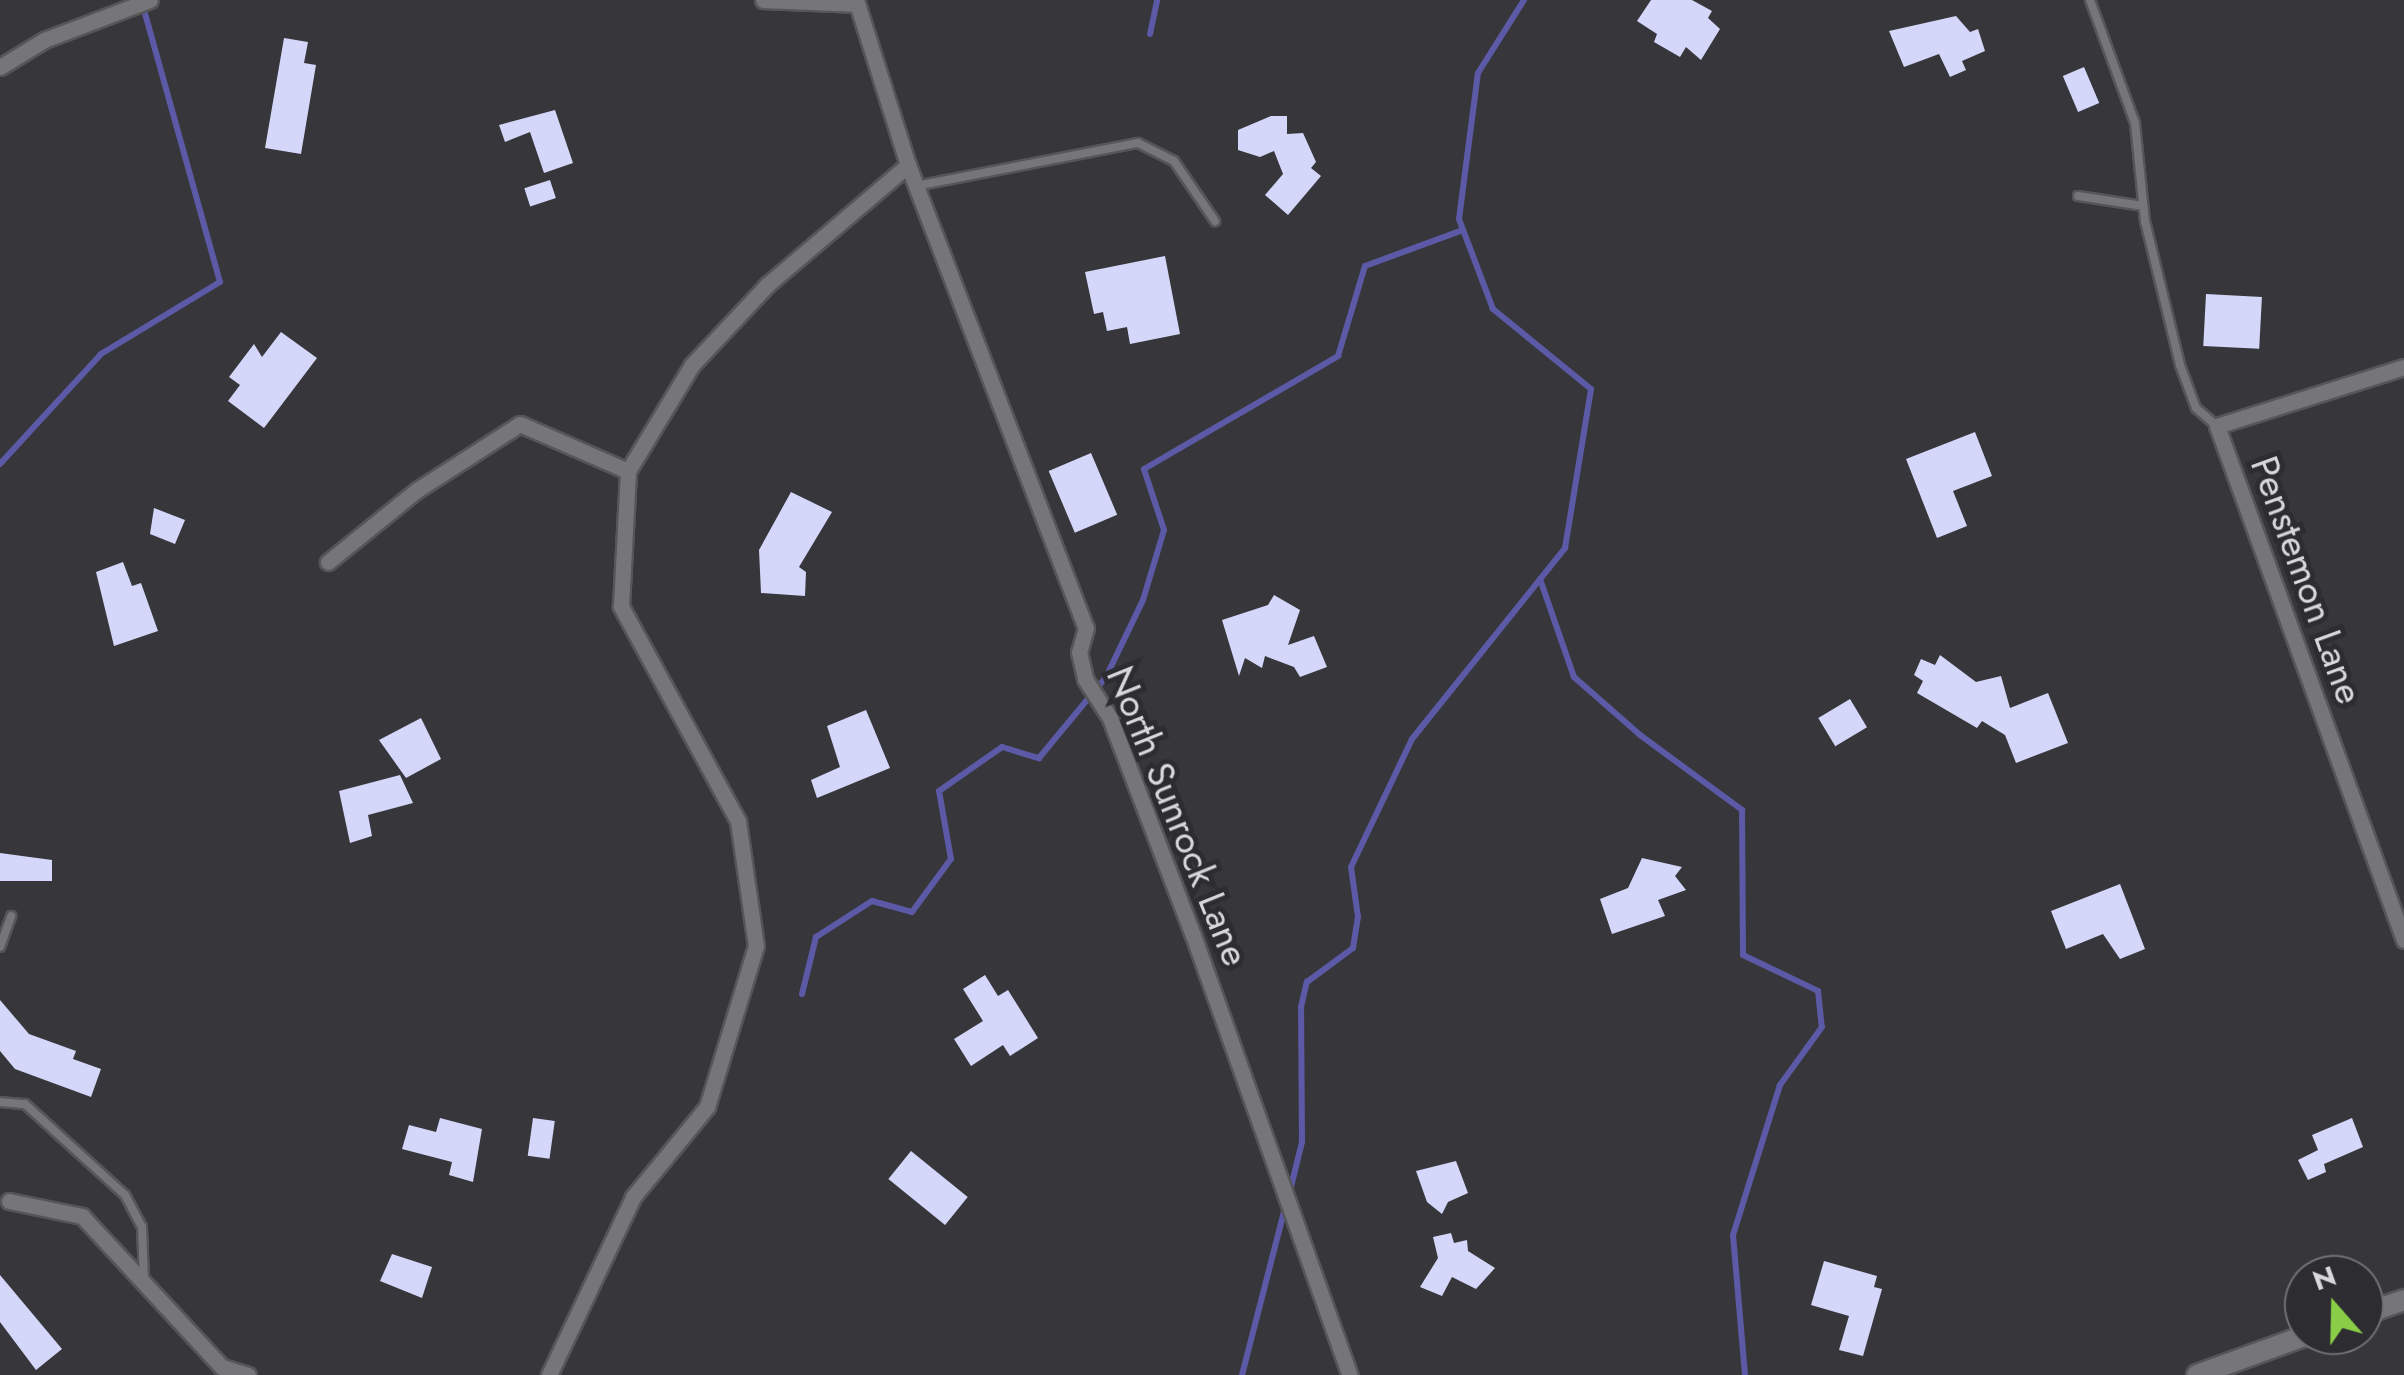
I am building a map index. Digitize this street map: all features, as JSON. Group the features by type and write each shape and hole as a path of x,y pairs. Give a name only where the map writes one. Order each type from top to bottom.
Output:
{"street":[{"path":"0,66 44,40 150,0"},
{"path":"763,0 858,1"},
{"name":"North Sunrock Lane","path":"858,1 908,165 1086,628 1079,652 1084,679 1110,718 1350,1375"},
{"path":"549,1375 633,1197 707,1107 756,946 738,820 622,606 628,471 692,364 767,285 908,165"},
{"name":"Penstemon Lane","path":"2404,367 2217,426 2404,940"},
{"path":"328,562 417,490 520,424 628,471"},
{"path":"9,1201 82,1216 222,1367 248,1375"},
{"path":"2197,1375 2284,1343"}],"lane":[{"path":"2090,0 2136,122 2143,206 2180,364 2196,408 2217,426"},
{"path":"916,186 1138,144 1174,160 1216,221"},
{"path":"2078,196 2143,206"},
{"path":"0,947 11,916"},
{"path":"0,1102 25,1104 126,1195 142,1227 143,1282"}],"building":[{"path":"1651,0 1692,0 1712,11 1708,18 1720,29 1701,60 1686,47 1680,57 1654,42 1657,34 1637,21"},
{"path":"1956,16 1970,32 1978,29 1985,51 1962,61 1966,70 1950,77 1939,54 1904,67 1889,31"},
{"path":"284,38 308,42 304,63 316,65 301,154 265,148"},
{"path":"2084,67 2099,103 2078,112 2063,76"},
{"path":"555,110 573,163 544,173 530,132 505,142 499,125"},
{"path":"1271,116 1287,116 1287,134 1303,133 1316,162 1311,168 1321,176 1288,215 1265,195 1283,174 1274,151 1260,157 1238,150 1238,130"},
{"path":"550,180 556,198 530,206 524,188"},
{"path":"1165,256 1180,334 1130,344 1127,327 1107,331 1103,312 1094,314 1085,272"},
{"path":"2206,294 2262,297 2259,349 2203,346"},
{"path":"281,332 317,358 264,428 228,401 240,385 229,377 254,344 262,357"},
{"path":"1975,432 1992,476 1953,491 1967,526 1937,538 1906,459"},
{"path":"1091,453 1117,515 1075,533 1049,471"},
{"path":"791,492 832,512 799,567 806,572 805,596 761,593 759,550"},
{"path":"154,508 185,520 175,544 150,534"},
{"path":"123,562 132,586 141,583 158,631 114,646 96,572"},
{"path":"1274,595 1300,610 1288,645 1314,636 1327,667 1300,677 1294,667 1265,656 1262,668 1245,658 1239,676 1222,620 1268,605"},
{"path":"1940,655 1976,682 2001,676 2010,708 2048,693 2068,743 2016,763 2005,735 1982,721 1977,728 1917,693 1923,681 1914,675 1921,659 1935,665"},
{"path":"1850,699 1867,727 1835,746 1818,718"},
{"path":"866,710 890,768 817,798 811,780 840,767 827,726"},
{"path":"421,718 441,759 406,778 379,740"},
{"path":"400,775 413,803 368,815 372,836 350,843 339,791"},
{"path":"0,853 52,860 52,881 0,881"},
{"path":"1642,858 1682,867 1675,876 1686,890 1658,900 1665,916 1612,934 1600,899 1628,888"},
{"path":"2120,884 2145,949 2120,959 2103,934 2066,949 2051,911"},
{"path":"985,975 998,996 1008,990 1038,1038 1010,1056 1003,1045 971,1066 954,1039 983,1021 963,989"},
{"path":"0,1000 29,1034 76,1051 73,1059 101,1069 91,1097 15,1069 0,1051"},
{"path":"440,1118 482,1129 473,1182 449,1175 452,1162 402,1149 409,1125 436,1132"},
{"path":"533,1118 555,1121 549,1159 528,1156"},
{"path":"2352,1118 2363,1147 2324,1164 2326,1172 2308,1180 2298,1160 2318,1150 2312,1135"},
{"path":"911,1151 968,1197 945,1225 888,1179"},
{"path":"1456,1161 1468,1193 1448,1202 1442,1214 1427,1202 1416,1171"},
{"path":"1451,1233 1454,1243 1467,1240 1468,1251 1495,1268 1476,1289 1452,1277 1442,1296 1420,1287 1438,1258 1433,1237"},
{"path":"392,1254 432,1267 422,1298 380,1281"},
{"path":"1824,1261 1877,1276 1874,1287 1882,1289 1863,1356 1839,1350 1849,1316 1811,1305"},
{"path":"0,1275 62,1349 36,1370 0,1322"}],"waterway":[{"path":"1150,34 1157,0"},
{"path":"1289,1195 1302,1142 1301,1007 1307,982 1353,948 1358,917 1351,867 1412,739 1565,548 1591,389 1493,309 1459,219 1478,73 1524,0"},
{"path":"0,464 101,354 220,282 142,3"},
{"path":"802,994 816,937 872,901 912,912 951,859 939,791 1002,747 1039,758 1106,677 1143,600 1164,530 1144,469 1338,356 1365,266 1463,230"},
{"path":"1540,579 1574,677 1640,735 1742,810 1743,955 1818,991 1822,1027 1780,1085 1733,1235 1745,1375"},
{"path":"1242,1375 1285,1207"}]}
